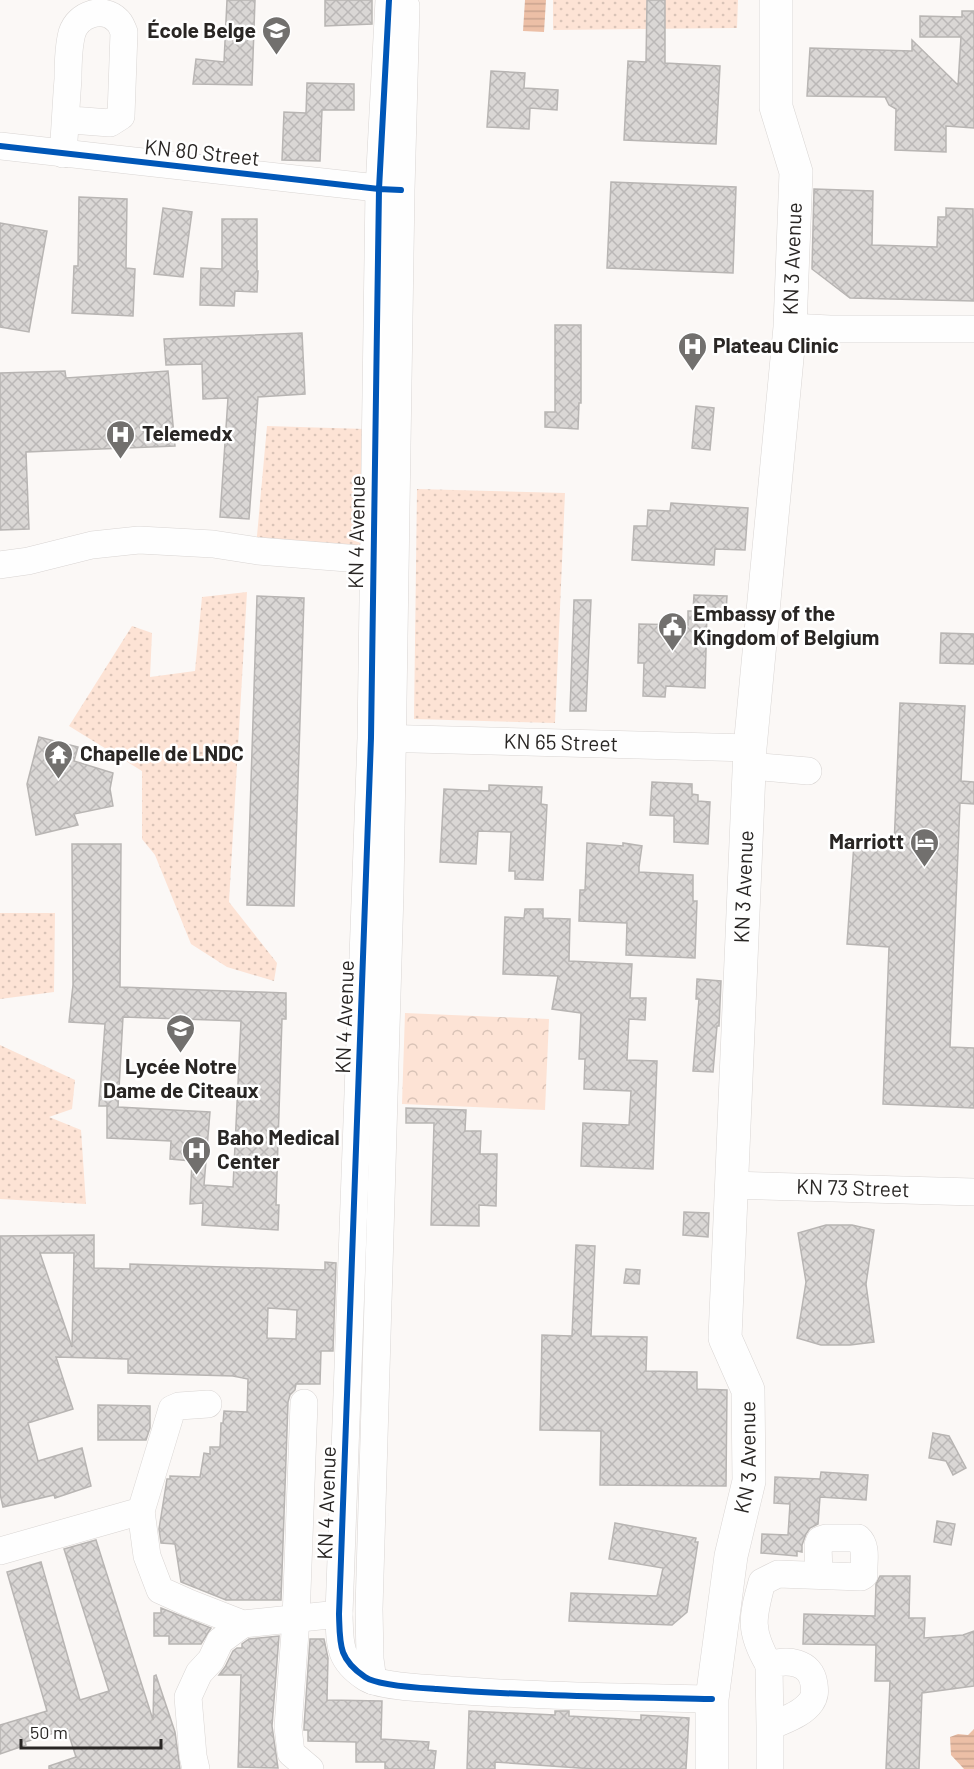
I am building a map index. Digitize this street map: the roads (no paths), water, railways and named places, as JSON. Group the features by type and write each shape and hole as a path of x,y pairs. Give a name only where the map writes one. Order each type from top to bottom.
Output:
{"main road":[{"name":"KN 3 Avenue","path":"712,1769 712,1699 731,1556 749,1481 748,1390 725,1338 750,757 790,327 796,172 776,107 776,0"}],"street":[{"name":"KN 4 Avenue","path":"373,1681 369,1609 390,190 389,0"},
{"name":"KN 4 Avenue","path":"382,738 373,560 390,190 407,0"},
{"path":"63,154 66,115"},
{"name":"KN 80 Street","path":"0,146 390,190"},
{"path":"790,327 830,330 974,329"},
{"path":"0,565 28,561 92,545 139,540 213,544 258,551 373,560"},
{"name":"KN 65 Street","path":"382,738 750,757 808,771"},
{"name":"KN 4 Avenue","path":"378,891 339,1614 340,1649 350,1664 366,1678 412,1687 565,1696 712,1699"},
{"name":"KN 73 Street","path":"731,1185 974,1192"},
{"path":"304,1403 296,1619 288,1727 291,1754 310,1769"},
{"path":"208,1404 179,1406 172,1409 141,1511 147,1556 160,1590 243,1624 339,1614"},
{"path":"0,1551 141,1511"},
{"path":"770,1769 769,1665 759,1647 754,1630 755,1610 762,1582 778,1574 819,1574"},
{"path":"196,1769 188,1697 199,1673 211,1660 220,1641 243,1624"},
{"path":"769,1665 781,1661 801,1664 813,1676 815,1695 801,1712 770,1726"}],"place":[{"name":"École Belge","path":"277,56"},
{"name":"Plateau Clinic","path":"692,372"},
{"name":"Telemedx","path":"121,460"},
{"name":"Embassy of the Kingdom of Belgium","path":"672,652"},
{"name":"Chapelle de LNDC","path":"59,780"},
{"name":"Marriott","path":"925,868"},
{"name":"Lycée Notre Dame de Citeaux","path":"181,1054"},
{"name":"Baho Medical Center","path":"196,1176"}]}
